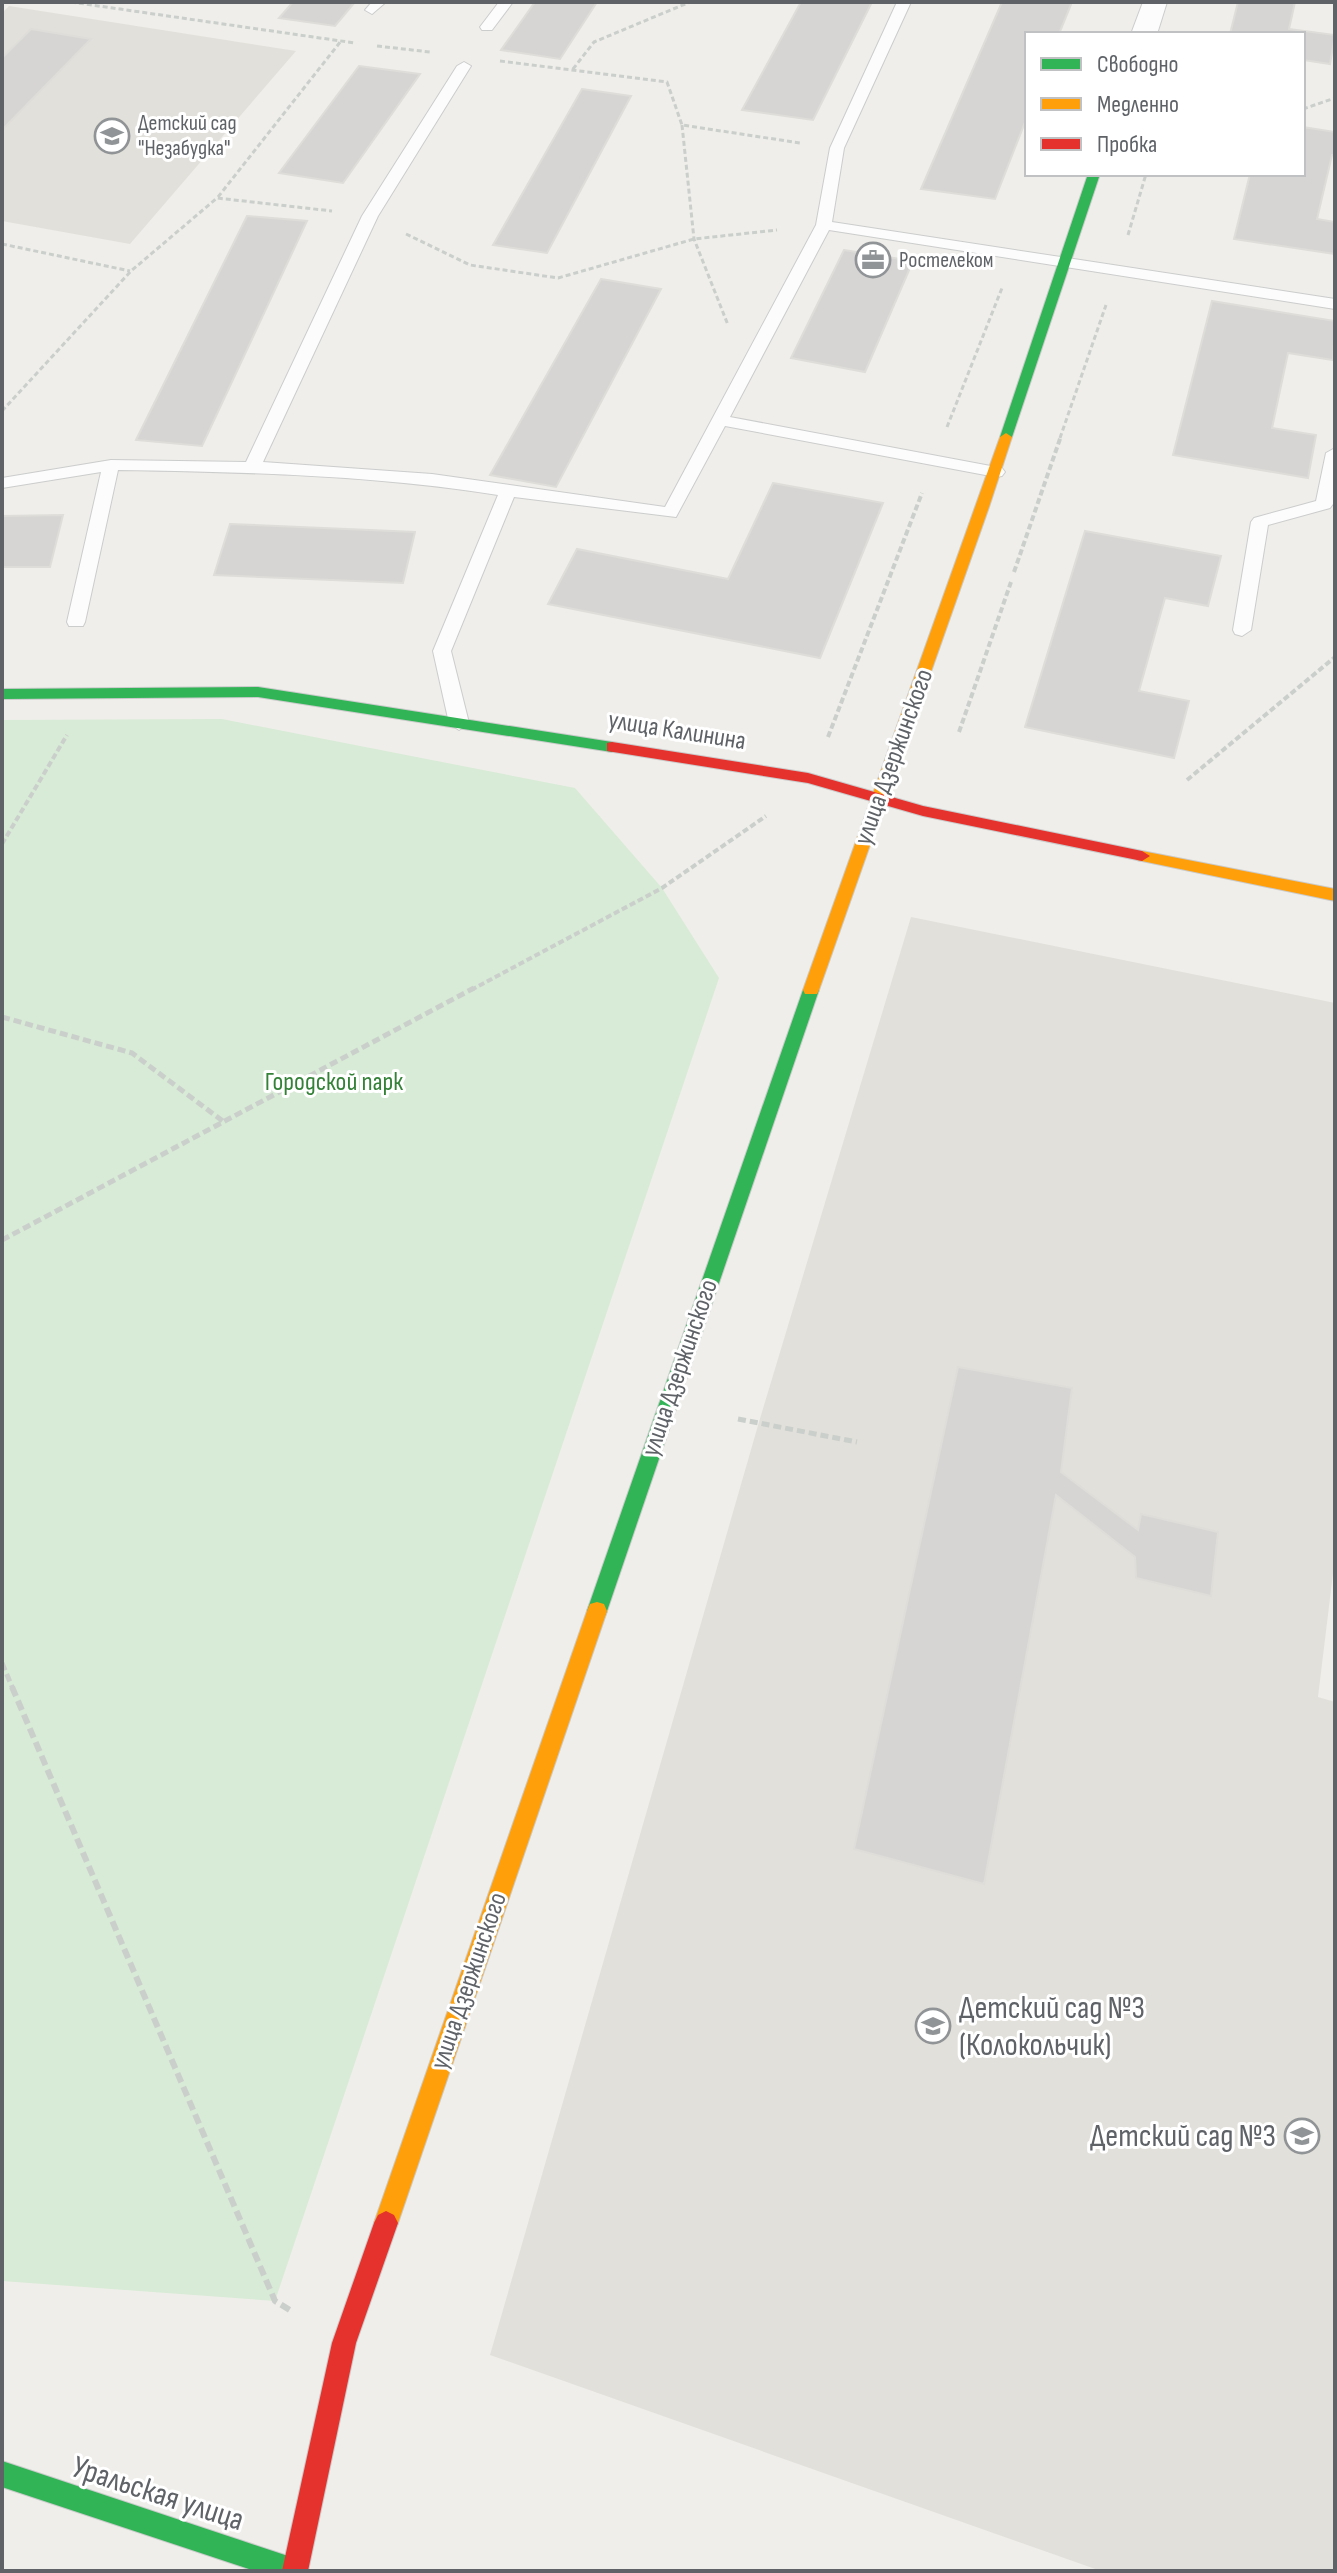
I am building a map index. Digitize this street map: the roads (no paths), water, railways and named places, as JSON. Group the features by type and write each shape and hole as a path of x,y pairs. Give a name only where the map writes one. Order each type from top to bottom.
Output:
{"street":[{"path":"1145,32 1155,2"},
{"name":"улица Дзержинского","path":"295,2571 344,2343 877,799 909,720 996,472 1093,176"},
{"name":"улица Калинина","path":"2,694 258,692 808,778 877,799 1335,895"},
{"name":"Уральская улица","path":"2,2474 295,2571"}],"lane":[{"path":"487,27 506,2"},
{"path":"2,483 111,465 252,467 432,479 670,513 824,225 837,148 904,2"},
{"path":"252,467 370,216 464,66"},
{"path":"824,225 1335,304"},
{"path":"719,420 996,472"},
{"path":"1242,630 1260,522 1324,504 1335,453"},
{"path":"76,622 111,465"},
{"path":"459,723 442,651 508,491"}],"place":[{"name":"Детский сад \"Незабудка\"","path":"112,136"},
{"name":"Ростелеком","path":"873,260"},
{"name":"Детский сад №3 (Колокольчик)","path":"933,2026"},
{"name":"Детский сад №3","path":"1302,2136"}],"park label":[{"name":"Городской парк","path":"334,1082"}]}
